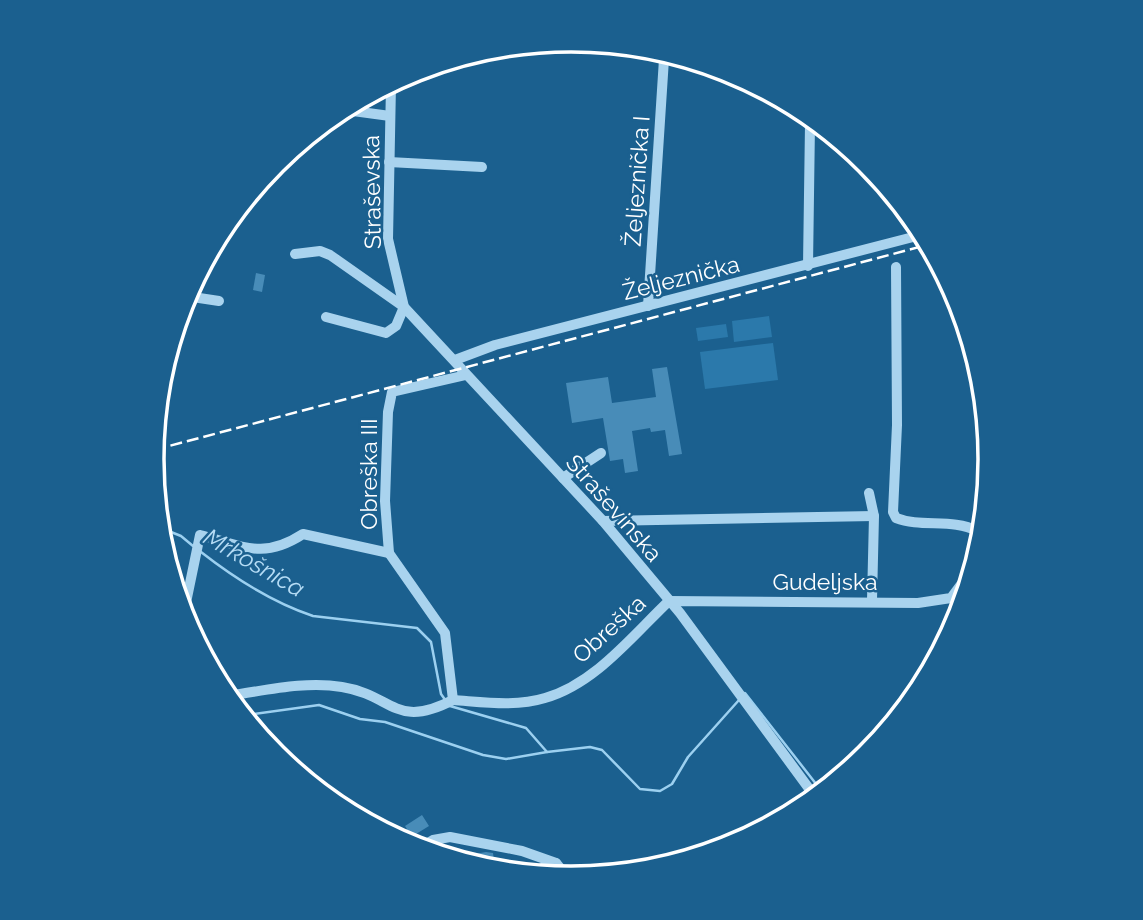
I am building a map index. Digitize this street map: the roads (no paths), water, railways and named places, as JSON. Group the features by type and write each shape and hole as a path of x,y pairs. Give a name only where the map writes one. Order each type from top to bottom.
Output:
{"street":[{"name":"Željeznička I","path":"648,306 664,63"},
{"name":"Straševska","path":"391,95 388,239 404,307"},
{"path":"360,112 390,116"},
{"path":"808,266 810,130"},
{"path":"389,162 482,167"},
{"name":"Željeznička","path":"455,360 495,345 912,237"},
{"path":"295,254 320,251 330,255 404,307 455,360"},
{"path":"896,267 897,425 893,512 896,518 903,521 944,523 973,530"},
{"path":"198,298 219,301"},
{"path":"326,317 386,334 396,326 404,307"},
{"name":"Straševinska","path":"455,360 466,375 603,520 668,601 810,790"},
{"name":"Obreška III","path":"453,699 445,632 389,553 385,501 388,412 392,392 466,375"},
{"path":"563,478 601,453"},
{"path":"869,493 873,516 872,600"},
{"path":"603,520 873,516"},
{"path":"188,596 200,535 261,551 283,547 303,534 389,553"},
{"path":"951,598 958,589"},
{"name":"Gudeljska","path":"668,601 872,600 918,603 954,599"},
{"name":"Obreška","path":"453,699 507,704 545,699 570,688 597,669 668,601"},
{"path":"239,694 308,685 342,687 365,693 393,709 413,713 426,713 453,699"},
{"path":"430,842 450,837 522,851 556,863 559,867"},
{"path":"545,867 556,863"}],"waterway":[{"name":"Mrkošnica","path":"171,532 193,546"},
{"name":"Mrkošnica","path":"201,552 254,588 313,616 417,628 431,642 441,694 446,701"},
{"name":"Mrkošnica","path":"744,695 745,693 817,785"},
{"name":"Mrkošnica","path":"450,706 526,728 547,752 590,747 602,750 640,789 660,791 672,784 688,757 739,700"},
{"path":"253,714 319,705 360,719 385,722 483,755 506,759 547,752"}],"railway":[{"path":"164,447 918,247"}]}
